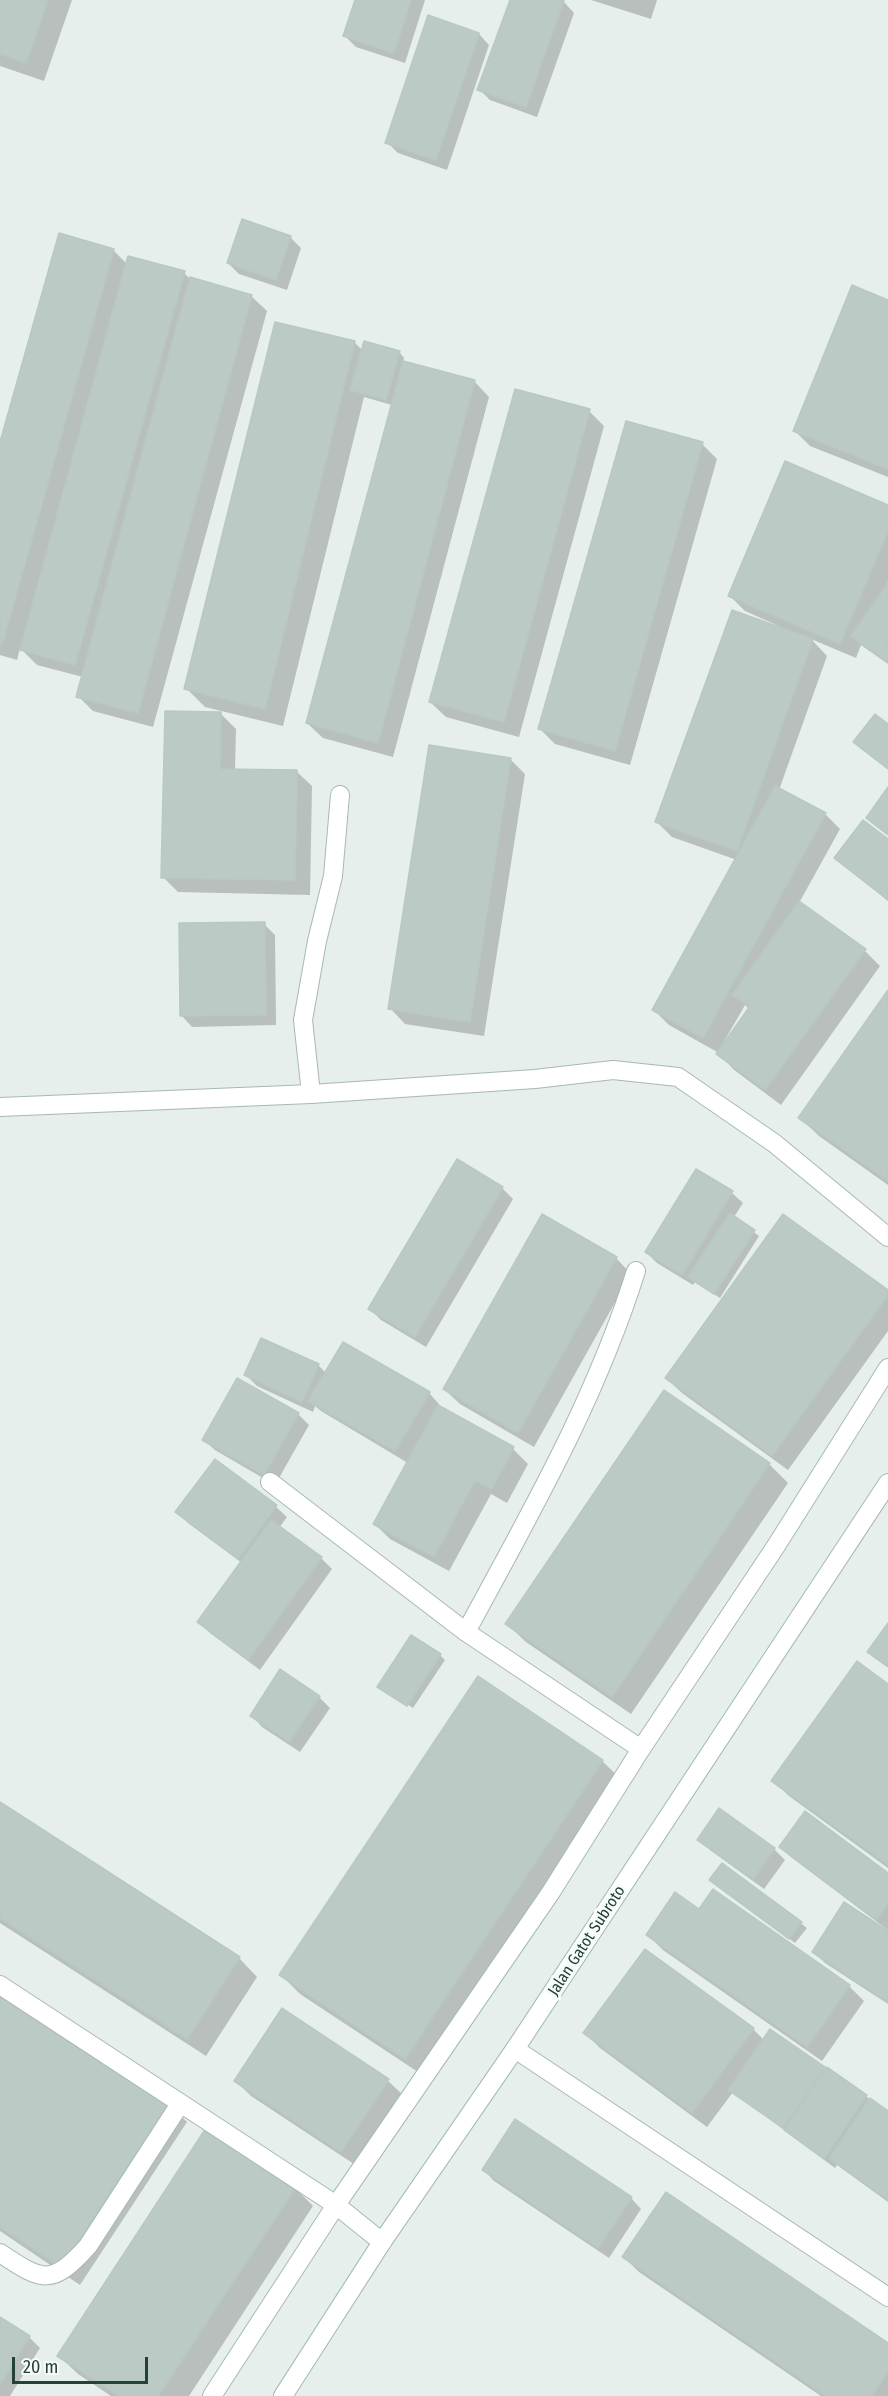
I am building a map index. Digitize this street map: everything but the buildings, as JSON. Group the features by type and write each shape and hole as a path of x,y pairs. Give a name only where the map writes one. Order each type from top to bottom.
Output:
{"main road":[{"path":"311,1094 303,1020 333,876 340,795"},
{"path":"0,1107 311,1094 535,1079 613,1070 678,1077 774,1143 888,1237"},
{"path":"466,1632 564,1451 604,1363 636,1271"},
{"path":"212,2396 336,2205 551,1892 641,1749 776,1546 888,1368"},
{"path":"270,1482 466,1632 641,1749"},
{"name":"Jalan Gatot Subroto","path":"283,2396 382,2242 515,2049 888,1483"},
{"path":"0,1985 336,2205 382,2242"},
{"path":"515,2049 888,2297"},
{"path":"0,2253 37,2275 49,2276 60,2273 70,2266 88,2246 180,2104"}]}
